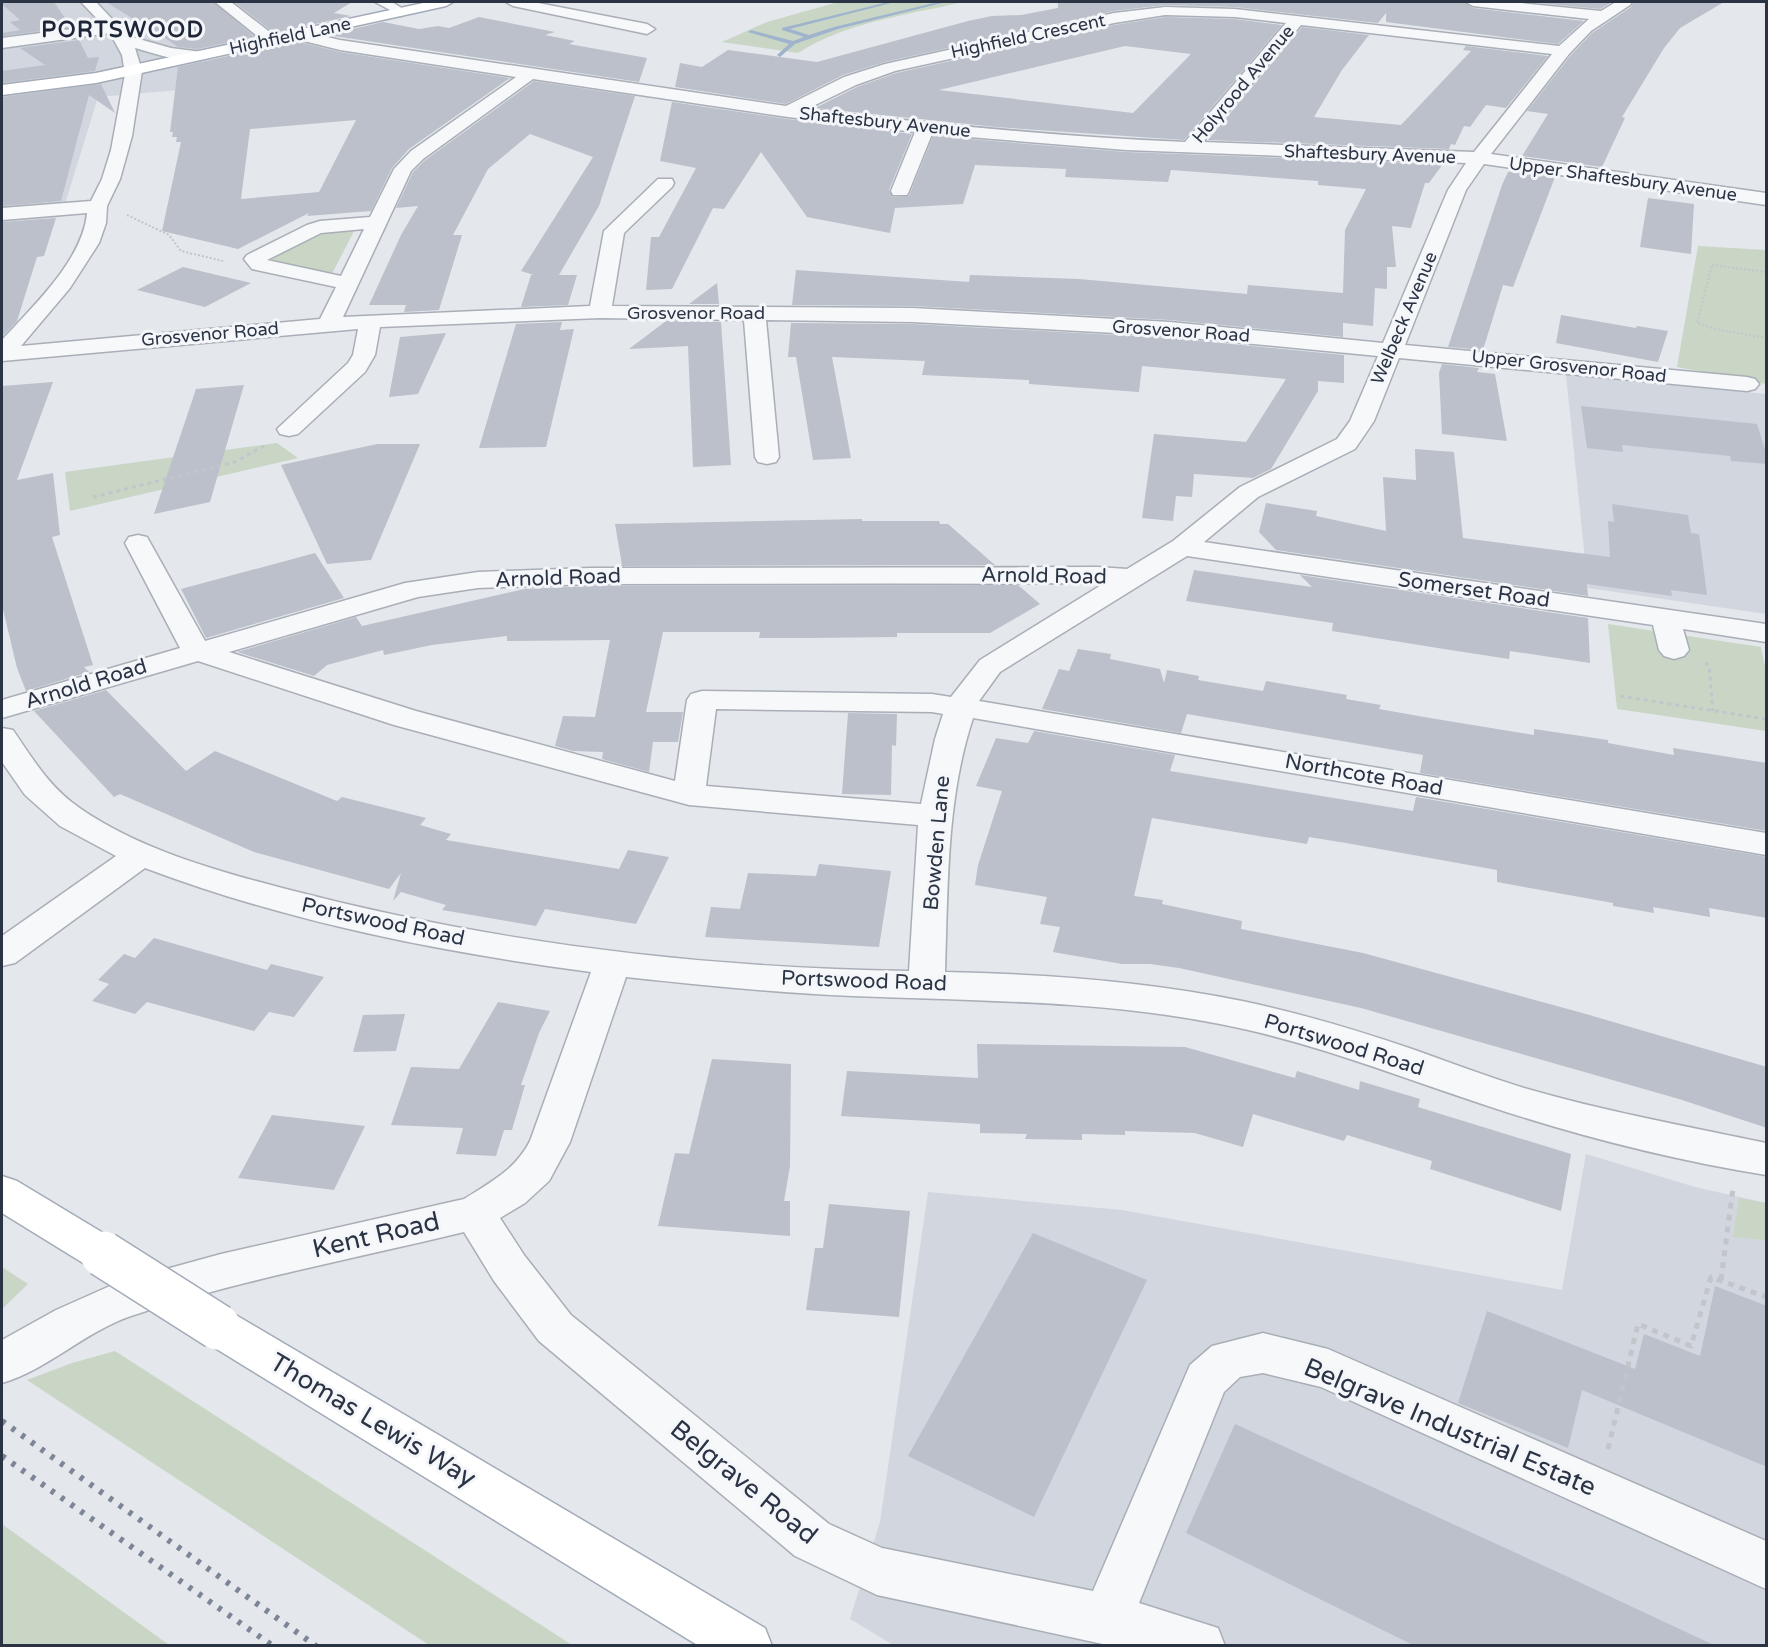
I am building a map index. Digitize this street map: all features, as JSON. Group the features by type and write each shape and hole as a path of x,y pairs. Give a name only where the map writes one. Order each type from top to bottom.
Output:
{"main road":[{"name":"Highfield Lane","path":"2,90 88,80 446,2"},
{"name":"Thomas Lewis Way","path":"2,1193 218,1327 747,1646"}],"street":[{"path":"2,353 61,284 89,244 98,211 117,163 134,69 131,57 117,34 98,10 88,2"},
{"path":"222,2 272,40"},
{"path":"382,2 401,12"},
{"path":"513,2 647,29"},
{"path":"1473,2 1603,16"},
{"name":"Welbeck Avenue","path":"1132,578 1182,547 1249,492 1346,444 1362,421 1457,190 1479,158 1563,51 1580,33 1625,2"},
{"name":"Highfield Crescent","path":"788,112 850,81 891,67 1114,18 1186,10 1227,12 1563,51"},
{"name":"Holyrood Avenue","path":"1189,148 1297,20"},
{"path":"8,42 117,34 170,52 196,55"},
{"name":"Shaftesbury Avenue","path":"297,35 332,44 530,74 788,112 925,128 1189,148 1479,158"},
{"path":"329,323 403,169 417,155 530,74"},
{"path":"909,184 925,128"},
{"name":"Upper Shaftesbury Avenue","path":"1479,158 1767,199"},
{"path":"600,312 614,231 665,183"},
{"path":"2,214 98,211"},
{"path":"349,284 259,265 254,259 314,229 341,224 378,223"},
{"name":"Grosvenor Road","path":"2,353 329,323 600,312 913,315 1135,327 1390,349"},
{"path":"753,313 767,458"},
{"path":"289,429 357,367 364,355 370,321"},
{"name":"Upper Grosvenor Road","path":"1390,349 1747,384"},
{"path":"138,543 196,651 405,718 689,795 936,816"},
{"name":"Somerset Road","path":"1182,547 1767,633"},
{"name":"Arnold Road","path":"2,709 415,589 478,580 590,576 1097,575 1132,578"},
{"name":"Bowden Lane","path":"926,984 936,816 945,759 961,707 973,684 990,666 1132,578"},
{"path":"1666,618 1674,650"},
{"name":"Northcote Road","path":"689,795 702,700 932,703 1767,844"},
{"name":"Portswood Road","path":"2,736 27,777 49,802 76,822 141,854 214,880 305,907 377,924 468,941 613,962 751,976 858,983 1052,989 1138,997 1207,1008 1354,1044 1516,1101 1585,1121 1767,1159"},
{"path":"2,954 141,854"},
{"name":"Kent Road","path":"2,1363 72,1323 120,1301 221,1272 474,1213 510,1191 535,1170 550,1142 613,962"},
{"name":"Belgrave Road","path":"474,1213 509,1268 555,1328 812,1540 877,1571 1107,1619 1200,1646"},
{"name":"Belgrave Industrial Estate","path":"1107,1619 1206,1379 1228,1360 1263,1353 1328,1369 1767,1565"}],"path":[{"path":"98,211 131,215 169,235 181,251 242,265 259,265"},
{"path":"1767,272 1712,266 1697,323 1715,329 1767,338"},
{"path":"93,497 235,462 289,429"},
{"path":"1674,650 1709,665 1713,711"},
{"path":"1620,696 1767,719"},
{"path":"1721,1280 1734,1192"},
{"path":"1598,1490 1638,1324 1691,1346 1712,1277 1767,1297"}],"shaded area":[{"path":"2,2 225,2 281,43 200,60 224,75 203,88 98,97 61,217 2,222"},
{"path":"1566,375 1766,394 1766,614 1588,588"},
{"path":"1586,1154 1695,1187 1766,1203 1766,1645 895,1646 850,1619 880,1522 928,1192 1122,1210 1562,1290"}],"green space":[{"path":"838,2 963,2 857,27 817,42 798,53 722,42 767,22"},
{"path":"355,229 333,272 326,273 272,260 273,257 323,231"},
{"path":"1698,246 1766,250 1766,384 1677,367"},
{"path":"277,443 298,458 70,511 65,472"},
{"path":"1608,624 1761,647 1766,671 1766,731 1617,709"},
{"path":"1739,1198 1766,1203 1766,1240 1733,1237"},
{"path":"2,1267 28,1284 2,1309"},
{"path":"115,1351 572,1645 429,1645 27,1380 72,1363"},
{"path":"2,1524 169,1645 2,1645"}],"building":[{"path":"2,2 54,2 71,27 3,36 2,33 20,30 10,22 20,20"},
{"path":"106,2 213,2 255,37 197,49 178,47 165,38 166,32 158,34"},
{"path":"234,2 352,2 334,13 351,16 274,33"},
{"path":"1058,2 1464,2 1473,8 1584,21 1558,44 1386,22 1386,13 1378,23 1235,7 1165,5 1114,11 885,62 843,75 786,104 675,87 680,63 702,67 728,50 817,62 968,21 1058,8"},
{"path":"1528,2 1612,2 1600,9"},
{"path":"1634,2 1724,2 1680,28 1664,48 1622,117 1625,118 1602,167 1522,156 1548,114 1527,111 1571,55 1592,33 1631,7"},
{"path":"479,17 555,32 545,35 575,41 569,44 647,58 639,82 327,35 383,22 419,29 438,26 449,28"},
{"path":"1165,17 1235,19 1282,25 1184,140 996,127 815,108 857,87 896,73 1114,25","holes":["1125,46 1191,54 1133,113 939,90"]},
{"path":"1302,27 1369,35 1342,70 1314,117 1401,125 1471,51 1463,50 1466,46 1548,56 1506,108 1486,105 1470,127 1464,126 1455,145 1451,144 1449,149 1208,140"},
{"path":"79,40 88,58 99,57 95,71 2,83 2,71 45,65 20,48"},
{"path":"296,41 340,52 510,78 409,149 392,168 371,211 307,216 309,213 238,249 162,231 181,142 176,142 177,137 172,137 173,132 170,132 178,67","holes":["356,120 319,192 241,199 250,129"]},
{"path":"534,81 635,96 599,206 559,275 577,275 568,305 521,307 531,275 534,275 521,271 593,157 530,134 488,169 453,235 462,235 439,310 404,312 406,305 369,305 401,235 418,206 396,208 413,172 424,161"},
{"path":"101,84 115,113 89,95 61,201 2,206 2,97"},
{"path":"672,102 912,134 889,190 893,197 909,196 933,136 1126,152 1443,164 1429,183 1425,183 1411,228 1392,226 1396,267 1387,267 1387,289 1375,288 1373,326 1343,323 1343,337 1170,320 913,306 792,305 796,270 969,282 970,275 1079,279 1247,294 1248,285 1343,293 1345,230 1366,189 1318,185 1318,181 1171,170 1168,182 1065,177 1066,169 975,165 963,204 895,208 890,233 807,217 761,152 724,209 713,208 672,289 646,290 651,237 659,237 696,168 660,161"},
{"path":"1508,172 1555,177 1513,287 1503,285 1483,350 1448,347 1502,185"},
{"path":"1648,198 1694,204 1691,254 1640,247"},
{"path":"56,218 44,256 37,257 17,321 2,337 2,222"},
{"path":"183,267 251,283 205,307 137,290"},
{"path":"717,283 719,304 689,304"},
{"path":"1561,315 1668,331 1658,362 1556,343"},
{"path":"666,321 721,322 731,465 693,467 688,346 629,349"},
{"path":"562,322 560,330 574,329 546,447 479,448 516,324"},
{"path":"791,323 913,324 1170,338 1344,355 1344,383 1318,381 1318,391 1271,469 1253,478 1194,474 1192,497 1176,496 1173,521 1142,518 1154,434 1246,442 1286,379 1142,366 1139,392 1029,384 1029,380 922,375 925,361 832,357 851,458 813,460 796,357 788,357"},
{"path":"446,333 418,394 389,397 400,337"},
{"path":"1442,364 1479,368 1477,372 1495,374 1507,441 1442,434 1439,373"},
{"path":"53,382 17,480 53,473 60,535 52,537 93,665 84,667 89,672 26,691 17,668 2,605 2,386"},
{"path":"244,385 210,502 154,514 196,389"},
{"path":"1581,406 1757,424 1767,456 1767,464 1731,461 1730,456 1622,445 1623,452 1587,448"},
{"path":"377,444 420,444 371,560 327,564 281,465"},
{"path":"1415,449 1454,452 1463,538 1610,557 1608,521 1614,522 1612,504 1688,515 1691,533 1699,534 1707,595 1671,590 1672,596 1587,584 1588,596 1276,550 1259,532 1266,503 1317,511 1316,516 1386,531 1383,477 1416,480"},
{"path":"862,519 862,521 939,521 940,524 948,524 995,565 618,566 622,565 615,524"},
{"path":"315,553 344,598 206,638 181,589"},
{"path":"1194,570 1312,587 1300,575 1588,618 1590,663 1510,651 1509,659 1332,631 1333,623 1186,601"},
{"path":"1018,585 1040,604 990,633 897,633 897,637 759,638 760,632 663,632 646,712 683,712 678,742 653,742 649,772 602,759 603,752 573,751 555,746 563,716 595,717 610,640 507,641 507,636 432,645 384,655 383,650 327,665 314,676 237,652 356,617 362,626 524,589 590,586"},
{"path":"1078,649 1111,654 1110,659 1160,669 1164,683 1167,670 1199,676 1198,680 1263,691 1266,681 1347,695 1346,699 1381,705 1379,709 1430,718 1534,735 1534,729 1608,740 1608,743 1674,755 1673,748 1767,763 1767,831 1420,773 1423,755 1187,714 1181,733 1042,709 1059,669 1069,671"},
{"path":"106,690 186,771 215,751 337,801 342,797 426,818 420,825 451,834 446,840 619,869 628,850 669,857 636,924 545,909 536,926 442,910 446,905 401,892 393,901 401,873 389,889 254,852 120,794 114,797 34,711"},
{"path":"848,713 897,714 896,746 892,745 891,795 842,794"},
{"path":"1034,731 1175,755 1170,771 1413,811 1416,797 1767,857 1767,918 1709,908 1710,917 1653,907 1654,913 1613,906 1613,903 1497,882 1497,870 1346,843 1309,837 1307,844 1152,818 1134,896 1163,900 1162,904 1242,921 1241,929 1363,953 1586,1014 1767,1067 1767,1128 1679,1099 1361,1008 1179,968 1150,964 1122,964 1053,952 1060,927 1040,924 1047,897 975,885 978,865 1002,791 976,786 996,738 1028,743"},
{"path":"819,864 891,871 879,947 705,937 711,907 740,909 748,873 816,876"},
{"path":"154,938 267,970 271,964 324,977 294,1017 269,1012 254,1031 147,1002 135,1014 92,1001 109,984 98,980 124,954 135,958"},
{"path":"498,1002 550,1011 539,1033 521,1085 525,1085 512,1130 504,1130 496,1156 456,1154 463,1128 391,1125 411,1067 459,1069"},
{"path":"405,1014 396,1051 353,1052 363,1015"},
{"path":"977,1044 1185,1047 1295,1078 1297,1071 1359,1090 1360,1081 1420,1099 1418,1107 1571,1154 1561,1211 1430,1169 1432,1161 1347,1135 1344,1141 1253,1114 1243,1147 1195,1133 1125,1131 1125,1135 1082,1134 1082,1140 1025,1139 1027,1134 980,1133 980,1124 841,1116 847,1071 978,1078"},
{"path":"712,1059 791,1064 790,1166 784,1201 790,1201 790,1236 658,1226 675,1153 689,1154"},
{"path":"272,1115 365,1126 334,1190 238,1178"},
{"path":"829,1204 910,1211 899,1317 806,1310 815,1248 823,1248"},
{"path":"1033,1233 1147,1280 1034,1517 908,1456"},
{"path":"1715,1286 1767,1306 1767,1467 1582,1390 1568,1448 1458,1403 1487,1311 1635,1369 1644,1334 1700,1356"},
{"path":"1235,1424 1716,1646 1415,1646 1186,1533"}],"waterway":[{"path":"809,37 784,29 892,2"},
{"path":"809,37 836,28 943,2"},
{"path":"751,32 793,43"},
{"path":"793,43 809,37"},
{"path":"780,55 793,43"}],"railway":[{"path":"2,1421 316,1646"},
{"path":"2,1456 273,1646"}],"district":[{"name":"PORTSWOOD","path":"123,30"}]}
